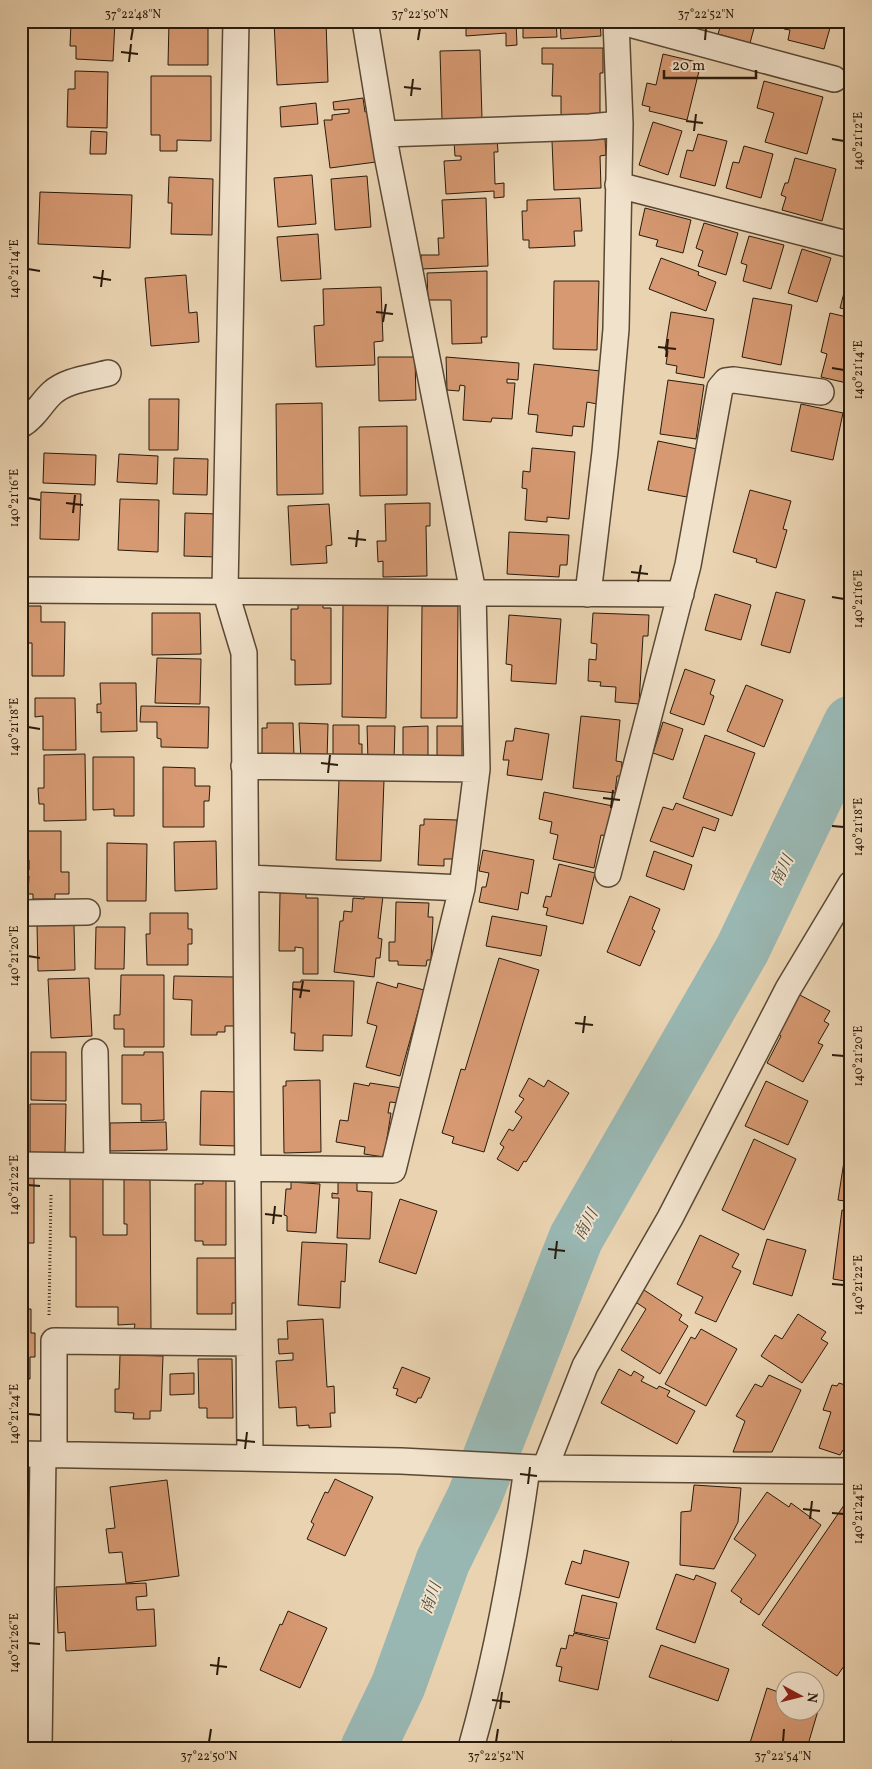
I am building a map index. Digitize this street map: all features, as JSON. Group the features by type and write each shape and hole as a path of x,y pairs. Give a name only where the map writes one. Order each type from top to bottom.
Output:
{"street":[{"path":"236,21 225,590 244,653 250,1458"},
{"path":"21,1165 393,1170 462,888 476,769 473,592 431,388 365,21"},
{"path":"588,594 605,452 616,329 620,124 617,21 834,79"},
{"path":"384,134 590,127 620,124"},
{"path":"618,185 851,245"},
{"path":"21,425 32,416 52,393 76,381 108,373"},
{"path":"608,874 681,594 720,388 726,382 734,380 821,392"},
{"path":"21,590 681,594"},
{"path":"244,766 476,769"},
{"path":"246,878 462,888"},
{"path":"471,1748 486,1697 512,1569 536,1468 585,1366 670,1218 788,989 851,884"},
{"path":"21,913 87,912"},
{"path":"95,1052 97,1166"},
{"path":"33,1742 39,1454 54,1341 249,1343"},
{"path":"39,1454 401,1461 536,1468 851,1470"}],"path":[{"path":"52,1166 49,1335 54,1341"}],"building":[{"path":"67,21 115,21 113,61 76,59 76,46 70,46 71,23"},
{"path":"169,21 208,21 208,65 168,65"},
{"path":"274,21 326,21 328,82 277,85"},
{"path":"466,21 516,21 517,45 506,46 506,33 466,36"},
{"path":"523,21 556,21 557,37 523,38"},
{"path":"560,21 600,21 601,36 561,39"},
{"path":"722,21 756,21 750,43 718,34"},
{"path":"786,21 832,21 824,49 788,40 790,30 784,29"},
{"path":"542,48 603,48 603,73 600,73 600,117 561,117 561,96 552,96 553,64 542,64"},
{"path":"480,50 482,119 442,120 440,51"},
{"path":"663,54 701,63 687,120 649,111 650,107 642,105 647,83 656,85"},
{"path":"75,71 108,72 107,128 67,127 68,89 75,89"},
{"path":"151,76 211,76 211,141 177,140 177,151 160,151 160,135 151,135"},
{"path":"764,81 823,97 807,154 765,142 774,113 757,108"},
{"path":"363,98 365,112 369,111 376,162 330,168 324,120 332,120 332,115 349,113 349,109 334,110 333,102"},
{"path":"316,103 318,124 281,127 280,107"},
{"path":"653,122 682,131 668,175 639,165"},
{"path":"91,131 107,132 106,154 90,154"},
{"path":"698,134 727,141 715,186 680,177 687,150 693,151"},
{"path":"497,138 498,152 494,152 495,184 504,183 504,197 494,198 494,191 446,194 444,161 461,160 461,156 455,156 454,141"},
{"path":"605,139 606,155 600,156 601,188 554,190 552,141"},
{"path":"744,146 773,154 761,198 726,188 733,162 739,163"},
{"path":"795,158 836,169 822,221 782,210 786,197 781,195 785,183 788,183"},
{"path":"312,175 316,224 278,227 274,178"},
{"path":"367,176 371,227 335,230 331,179"},
{"path":"169,177 213,179 212,235 171,234 172,203 168,203"},
{"path":"40,192 132,195 130,248 38,244"},
{"path":"486,198 488,266 421,269 421,255 439,255 438,238 444,238 442,200"},
{"path":"580,198 582,231 574,231 575,246 529,248 529,240 523,240 522,211 527,211 527,200"},
{"path":"645,208 691,220 683,253 656,246 658,240 639,235"},
{"path":"704,223 738,233 726,275 698,266 703,251 696,248"},
{"path":"318,234 321,279 281,281 277,237"},
{"path":"749,236 784,245 771,289 743,281 747,265 741,263"},
{"path":"802,249 831,258 817,302 788,293"},
{"path":"661,258 699,272 698,275 716,282 706,311 649,289"},
{"path":"851,266 851,310 840,308"},
{"path":"487,271 487,337 481,337 482,343 452,344 451,300 428,300 427,273"},
{"path":"186,275 189,313 197,312 199,342 151,346 145,278"},
{"path":"554,281 599,281 597,350 553,349"},
{"path":"381,287 383,341 374,342 375,365 316,367 314,326 324,325 323,289"},
{"path":"753,298 792,305 781,365 742,357"},
{"path":"671,312 714,319 704,378 676,373 677,366 666,364 668,351 665,350"},
{"path":"830,313 851,318 851,384 821,377 827,354 821,352"},
{"path":"378,357 415,357 416,400 379,401"},
{"path":"446,357 519,363 518,380 507,379 507,383 515,383 512,419 492,418 491,422 463,420 465,386 460,385 459,391 447,390"},
{"path":"534,364 601,371 597,404 587,402 584,427 573,426 572,436 536,432 538,415 528,414"},
{"path":"668,380 704,385 696,439 660,434"},
{"path":"149,399 179,399 178,450 149,450"},
{"path":"322,403 323,494 277,495 276,404"},
{"path":"801,404 843,413 833,460 791,451"},
{"path":"407,426 407,495 360,496 359,427"},
{"path":"658,441 697,449 687,497 648,490"},
{"path":"532,448 575,452 569,519 547,517 547,522 525,520 527,489 522,488 523,471 530,472"},
{"path":"44,453 96,455 95,485 43,483"},
{"path":"119,454 158,456 157,484 117,482"},
{"path":"174,458 208,459 207,495 173,494"},
{"path":"750,490 791,501 783,529 787,530 776,568 756,562 757,559 733,552"},
{"path":"41,492 81,494 79,540 40,539"},
{"path":"120,499 159,500 158,552 118,550"},
{"path":"430,503 430,526 426,526 427,576 383,577 383,561 378,562 377,541 386,541 385,504"},
{"path":"329,504 332,545 326,546 327,563 291,565 288,506"},
{"path":"185,513 219,514 218,557 184,556"},
{"path":"509,532 569,535 567,565 560,565 559,577 507,574"},
{"path":"776,592 805,600 790,653 761,645"},
{"path":"715,594 751,605 741,640 705,630"},
{"path":"298,603 323,603 323,608 331,608 331,684 295,685 295,660 291,660 291,609 298,609"},
{"path":"343,604 388,604 386,718 342,717"},
{"path":"25,606 41,606 41,622 65,622 64,676 32,676 32,643 24,643"},
{"path":"422,606 458,606 457,718 421,718"},
{"path":"152,613 200,613 201,654 152,655"},
{"path":"593,613 649,615 648,636 643,636 639,704 615,702 616,687 600,686 601,682 588,681 589,659 596,660 597,644 591,643"},
{"path":"509,615 561,619 556,684 511,681 512,665 506,664"},
{"path":"157,658 201,659 200,704 155,703"},
{"path":"685,669 715,680 710,694 714,696 704,725 670,713"},
{"path":"100,683 136,683 137,731 101,732 101,712 97,713 97,704 101,704"},
{"path":"746,685 783,700 764,747 727,731"},
{"path":"35,698 75,698 76,750 43,750 43,716 35,717"},
{"path":"141,706 209,707 208,748 161,747 161,739 157,738 157,722 140,722"},
{"path":"581,716 620,720 616,761 622,762 621,776 617,776 615,793 573,788"},
{"path":"663,722 683,729 673,760 653,753"},
{"path":"267,723 293,723 294,758 262,755 262,728 267,728"},
{"path":"299,723 328,724 327,760 301,759"},
{"path":"333,725 359,725 359,744 362,744 362,761 333,761"},
{"path":"367,726 395,726 394,762 368,761"},
{"path":"428,726 428,764 403,764 403,727"},
{"path":"437,726 462,726 462,762 437,763"},
{"path":"515,728 549,734 542,780 507,775 509,760 503,760 506,741 513,741"},
{"path":"705,735 755,753 732,816 683,798"},
{"path":"85,754 86,820 44,821 44,804 39,804 38,788 44,788 44,755"},
{"path":"93,757 134,757 134,816 114,816 114,809 93,810"},
{"path":"163,767 195,768 195,786 210,786 209,801 204,801 204,827 163,827"},
{"path":"339,779 384,780 381,861 336,860"},
{"path":"544,792 613,806 608,836 601,835 594,868 553,859 558,835 550,833 552,822 539,819"},
{"path":"676,803 719,819 715,831 703,827 693,857 650,841 663,807 673,810"},
{"path":"424,819 457,820 456,859 444,859 444,866 418,865 420,825 424,825"},
{"path":"24,831 61,831 61,872 69,872 69,894 55,894 55,899 33,899 33,894 28,894 29,876 22,876 22,870 29,870 29,860 23,860"},
{"path":"216,841 217,889 175,891 174,842"},
{"path":"107,843 147,844 146,901 107,901"},
{"path":"483,850 534,860 528,894 521,892 518,910 479,902 482,887 486,887 489,873 479,871"},
{"path":"654,851 692,865 684,890 646,876"},
{"path":"559,864 595,873 583,924 546,915 548,908 543,907 546,896 551,897"},
{"path":"280,893 306,893 306,898 318,898 318,974 303,974 303,948 295,947 295,951 279,951"},
{"path":"365,895 383,896 378,938 382,939 380,958 376,958 374,977 334,972 340,921 343,921 344,911 352,912 353,898 364,899"},
{"path":"630,896 660,909 652,929 655,931 640,966 607,952"},
{"path":"396,902 429,903 428,917 433,917 431,960 427,960 426,966 398,965 398,961 389,961 389,942 395,942"},
{"path":"150,913 188,913 188,929 192,929 192,944 188,944 188,965 147,965 146,934 150,934"},
{"path":"492,916 547,926 541,956 486,946"},
{"path":"37,925 74,925 75,970 38,971"},
{"path":"96,927 125,927 124,969 95,969"},
{"path":"499,958 539,970 484,1152 452,1143 454,1137 442,1133 461,1069 465,1070"},
{"path":"121,975 164,975 164,1047 124,1047 124,1029 114,1029 114,1015 120,1015"},
{"path":"174,976 235,977 234,1026 225,1026 225,1032 217,1032 217,1035 191,1035 192,1000 173,999"},
{"path":"89,978 92,1036 51,1038 48,979"},
{"path":"301,980 354,981 352,1036 323,1035 323,1051 294,1050 295,1033 291,1033 293,982 301,982"},
{"path":"377,982 397,988 398,983 424,990 400,1076 366,1067 377,1026 367,1023"},
{"path":"798,994 830,1011 824,1021 829,1024 818,1043 823,1045 803,1082 767,1063 781,1036 777,1033"},
{"path":"31,1052 66,1052 66,1101 31,1100"},
{"path":"144,1052 163,1052 164,1120 141,1121 141,1104 122,1104 122,1055 144,1055"},
{"path":"529,1078 544,1087 548,1080 569,1093 526,1162 524,1161 518,1171 497,1159 504,1147 500,1144 509,1129 513,1131 522,1117 515,1112 524,1099 519,1096"},
{"path":"320,1080 321,1152 284,1153 283,1086 286,1086 286,1081"},
{"path":"766,1081 808,1101 788,1145 745,1126"},
{"path":"354,1083 369,1086 370,1083 402,1088 399,1103 390,1102 388,1113 391,1113 384,1157 364,1154 365,1147 336,1142 340,1120 348,1121"},
{"path":"201,1091 238,1092 237,1146 200,1145"},
{"path":"30,1104 66,1104 65,1153 30,1153"},
{"path":"166,1122 167,1150 110,1151 110,1123"},
{"path":"754,1139 796,1159 764,1230 722,1210"},
{"path":"847,1142 851,1142 851,1202 838,1200"},
{"path":"70,1176 103,1176 103,1235 127,1235 127,1224 124,1224 124,1176 150,1176 151,1330 134,1330 135,1324 118,1325 118,1307 76,1307 76,1237 70,1237"},
{"path":"21,1178 34,1178 34,1243 21,1243"},
{"path":"203,1180 226,1180 226,1245 203,1245 203,1241 195,1241 195,1184 203,1184"},
{"path":"338,1181 357,1182 357,1191 372,1192 370,1239 337,1238 339,1198 332,1198 332,1193 338,1194"},
{"path":"291,1182 320,1184 316,1233 287,1231 287,1216 284,1215 286,1189 291,1189"},
{"path":"400,1199 437,1211 416,1274 379,1262"},
{"path":"842,1210 851,1211 851,1282 833,1279"},
{"path":"700,1235 739,1254 732,1267 741,1271 716,1322 695,1313 703,1297 677,1284"},
{"path":"767,1239 806,1250 792,1296 753,1284"},
{"path":"302,1242 347,1244 345,1282 341,1281 340,1308 298,1305"},
{"path":"197,1258 237,1258 236,1303 232,1303 232,1314 197,1314"},
{"path":"641,1288 682,1315 679,1320 688,1326 660,1374 621,1350 646,1309 634,1301"},
{"path":"21,1309 31,1309 31,1333 35,1333 35,1357 30,1357 30,1379 21,1379"},
{"path":"798,1314 826,1332 821,1339 828,1343 802,1383 761,1356 775,1335 782,1339"},
{"path":"323,1319 327,1387 334,1386 335,1413 330,1413 331,1427 309,1428 309,1425 297,1426 296,1407 279,1408 276,1361 293,1360 293,1353 279,1354 278,1339 288,1339 287,1321"},
{"path":"701,1329 737,1349 706,1406 665,1384 691,1337 695,1339"},
{"path":"120,1355 163,1356 161,1411 150,1411 150,1419 133,1419 134,1413 115,1412 115,1389 119,1389"},
{"path":"198,1359 232,1359 233,1418 207,1418 207,1408 199,1408"},
{"path":"402,1367 430,1378 421,1398 418,1398 416,1403 396,1395 398,1389 393,1388"},
{"path":"619,1369 631,1376 634,1371 644,1377 641,1381 657,1389 659,1386 670,1391 667,1396 695,1411 677,1444 601,1403"},
{"path":"194,1373 194,1394 170,1395 170,1374"},
{"path":"769,1375 801,1390 772,1452 733,1452 745,1421 736,1416 755,1384 762,1387"},
{"path":"839,1383 851,1387 851,1453 843,1450 840,1455 819,1448 831,1412 823,1410 832,1385 837,1386"},
{"path":"335,1479 373,1497 345,1556 307,1539 314,1524 311,1522 325,1492 328,1493"},
{"path":"167,1480 179,1576 126,1583 122,1552 109,1553 106,1529 115,1528 110,1487"},
{"path":"694,1485 741,1488 738,1522 714,1569 680,1565 681,1512 691,1511"},
{"path":"767,1492 789,1507 791,1503 821,1525 759,1615 740,1602 742,1599 731,1591 756,1555 734,1539"},
{"path":"851,1495 851,1656 837,1676 762,1625"},
{"path":"584,1550 629,1562 619,1598 565,1584 572,1561 581,1564"},
{"path":"676,1574 694,1580 696,1575 716,1583 695,1643 656,1629"},
{"path":"146,1583 147,1596 136,1597 137,1610 154,1609 156,1646 66,1651 65,1632 58,1633 56,1587"},
{"path":"582,1595 617,1603 609,1639 574,1632"},
{"path":"288,1611 327,1628 300,1688 260,1670 280,1624 282,1625"},
{"path":"574,1633 608,1641 598,1690 559,1681 562,1667 556,1666 561,1648 566,1649 569,1635 573,1636"},
{"path":"661,1645 729,1669 718,1701 649,1677"},
{"path":"767,1688 774,1690 774,1722 815,1722 807,1748 749,1746"},
{"path":"671,1741 695,1748 668,1748"}],"waterway":[{"path":"21,280 23,21"},
{"name":"南川","path":"368,1748 398,1686 443,1561 474,1498 576,1238 742,950 851,723"}]}
